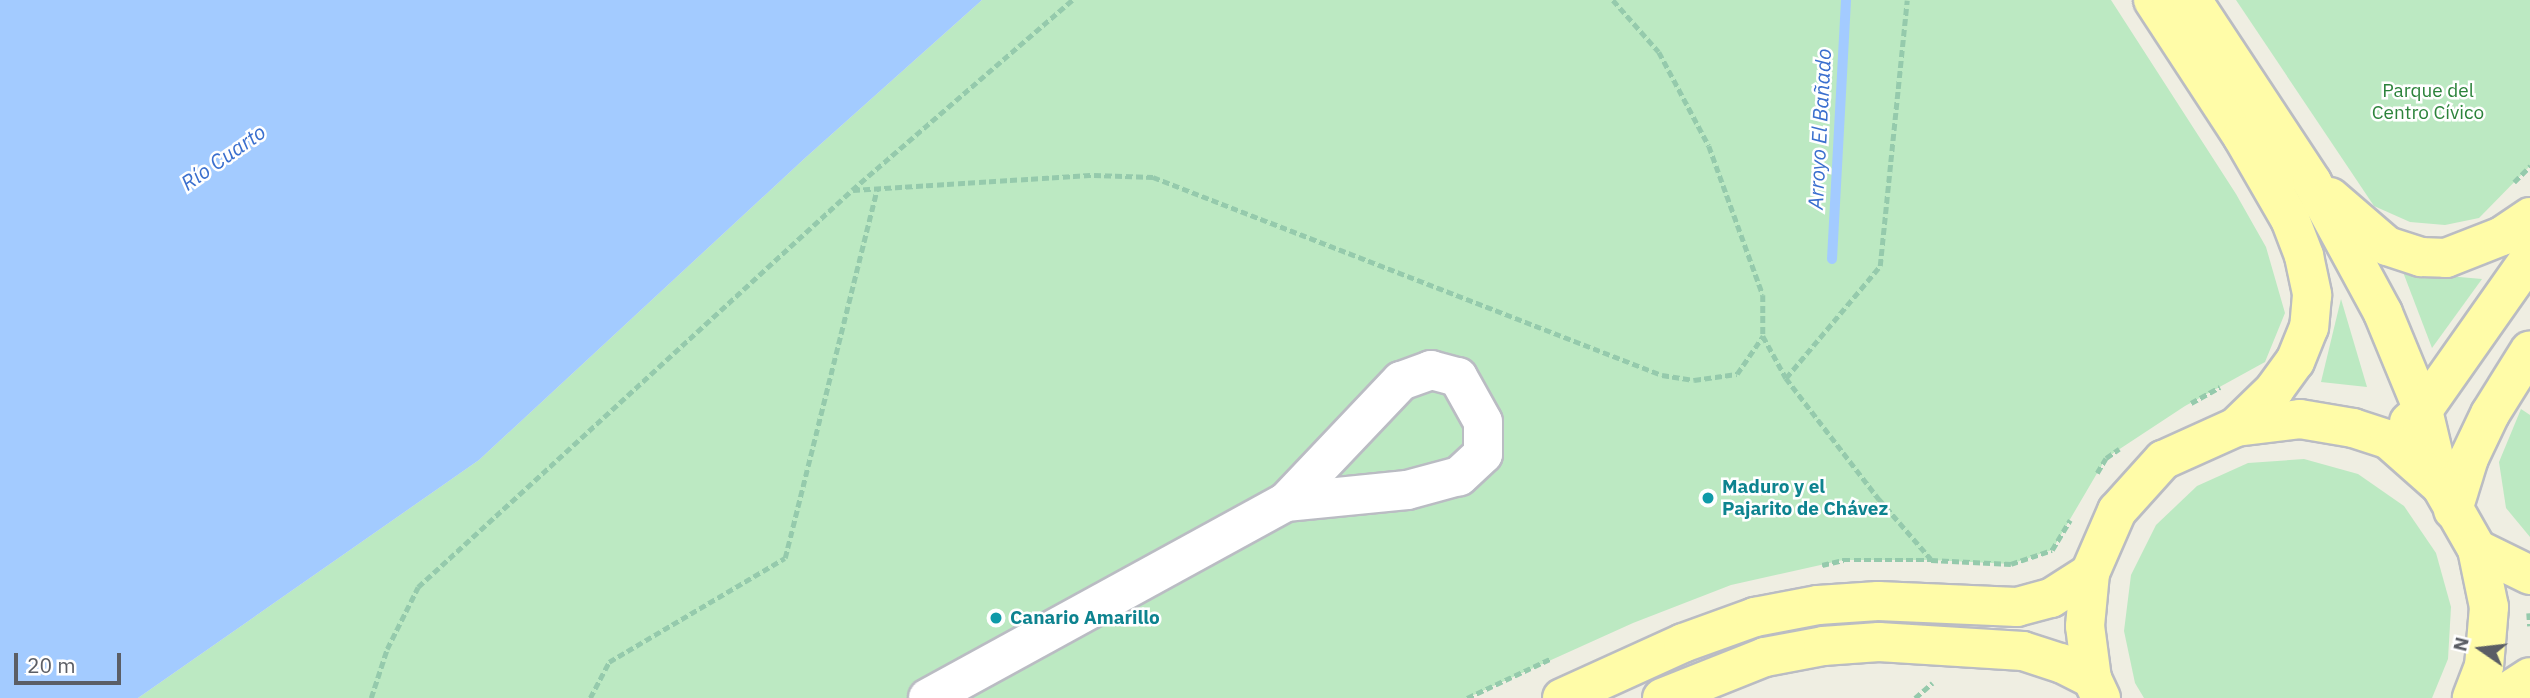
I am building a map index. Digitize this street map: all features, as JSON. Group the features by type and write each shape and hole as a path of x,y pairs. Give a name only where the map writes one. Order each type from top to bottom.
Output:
{"main road":[{"path":"2153,0 2255,126 2312,182 2387,246 2421,257 2446,258 2502,236 2517,204"},
{"path":"2192,0 2255,126 2304,256 2312,295 2309,327 2295,361 2275,389 2236,427"},
{"path":"2312,182 2383,313 2423,410 2447,498"},
{"path":"2389,440 2423,410 2530,258"},
{"path":"2447,498 2484,425 2530,350"},
{"path":"2097,688 2085,626 2090,573 2117,511 2163,460 2236,427 2301,419 2353,428 2389,440 2447,498 2477,549 2489,607 2484,666 2472,698"},
{"path":"2477,549 2530,575"},
{"path":"1562,698 1683,643 1755,617 1818,605 1878,601 2017,607 2051,598 2090,573"},
{"path":"1662,698 1765,657 1823,646 1879,642 2023,651 2061,663 2097,688"},
{"path":"2498,698 2530,677"}],"street":[{"path":"928,698 1286,502 1401,381 1431,370 1458,377 1483,422 1483,454 1459,476 1407,490 1286,502"}],"path":[{"path":"371,698 387,649 418,587 852,190 1072,0"},
{"path":"1613,0 1659,52 1709,146 1763,295 1763,336 1786,378 1879,499 1931,560"},
{"path":"1786,378 1880,266 1907,0"},
{"path":"2517,204 2530,166"},
{"path":"852,190 1094,175 1153,177 1662,375 1694,380 1737,374 1763,336"},
{"path":"590,698 609,662 785,558 877,188"},
{"path":"2185,406 2231,381"},
{"path":"2093,481 2106,458 2129,443"},
{"path":"1818,566 1843,560 2011,564 2052,550 2072,516"},
{"path":"1466,698 1556,656"}],"green space":[{"path":"982,0 2111,0 2236,194 2266,247 2285,313 2265,362 2185,406 2106,458 2052,550 2011,564 1843,560 1731,585 1633,623 1467,698 138,698 479,460 804,159"},
{"name":"Parque del Centro Cívico","path":"2236,0 2530,0 2530,166 2479,218 2445,225 2410,222 2374,206"},
{"path":"2403,272 2482,279 2432,348"},
{"path":"2341,299 2367,387 2321,382"},
{"path":"2521,409 2530,415 2530,537 2506,508 2499,462"},
{"path":"2304,459 2358,474 2404,506 2436,553 2451,607 2448,659 2432,698 2144,698 2135,683 2124,631 2131,575 2156,525 2197,486 2248,463"}],"water":[{"name":"Río Cuarto","path":"0,0 982,0 804,159 479,460 138,698 0,698"}],"waterway":[{"name":"Arroyo El Bañado","path":"1832,259 1846,0"}],"place":[{"name":"Maduro y el Pajarito de Chávez","path":"1708,498"},
{"name":"Canario Amarillo","path":"996,618"}]}
